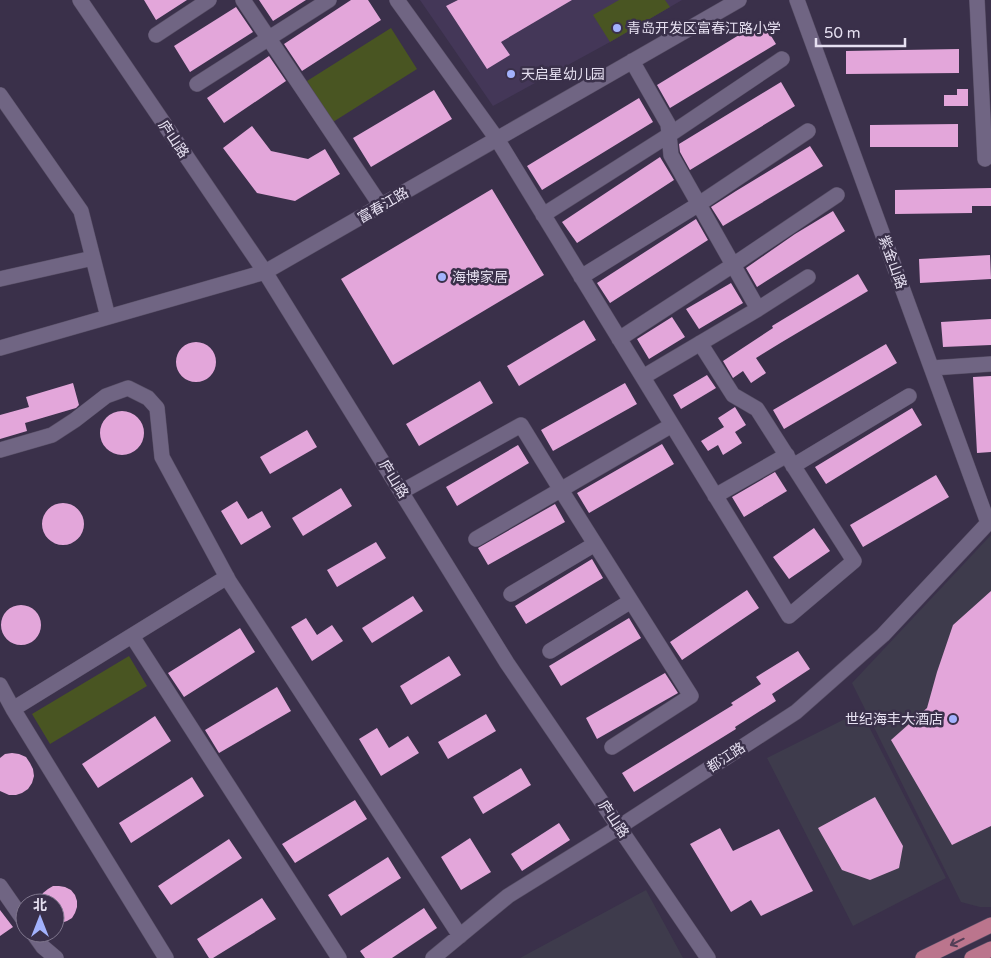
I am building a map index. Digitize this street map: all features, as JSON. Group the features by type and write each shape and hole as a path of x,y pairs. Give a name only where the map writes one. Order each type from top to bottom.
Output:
{"main road":[{"path":"923,958 991,925"},
{"path":"972,958 991,949"}],"street":[{"name":"庐山路","path":"80,0 265,272 508,663 708,958"},
{"path":"156,35 209,0"},
{"path":"243,0 381,206"},
{"path":"197,84 329,0"},
{"path":"397,0 497,139 789,616 854,561 757,409 733,395 700,344"},
{"name":"富春江路","path":"0,348 265,272 739,0"},
{"name":"紫金山路","path":"797,0 990,523"},
{"path":"977,0 985,159"},
{"path":"543,215 669,135 782,59"},
{"path":"632,62 668,124 671,155 758,309"},
{"path":"0,95 81,211 108,317"},
{"path":"581,277 699,204 808,131"},
{"path":"619,339 837,195"},
{"path":"0,279 93,258"},
{"path":"643,377 808,277"},
{"path":"932,368 991,364"},
{"path":"0,450 52,435 106,396 128,388 148,398 157,408 162,457 227,577 460,936"},
{"path":"715,496 790,460 909,396"},
{"path":"401,492 521,425 691,696 612,747"},
{"path":"476,539 672,425"},
{"name":"都江路","path":"433,958 508,896 619,827 796,712 883,635 990,523"},
{"path":"511,594 595,544"},
{"path":"13,709 227,577"},
{"path":"550,651 631,601"},
{"path":"132,636 339,958"},
{"path":"0,685 166,958"},
{"path":"0,886 15,908"},
{"path":"40,943 56,958"}],"shaded area":[{"name":"天启星幼儿园","path":"420,0 682,0 493,106"},
{"path":"991,535 991,907 980,907 961,902 852,683"},
{"path":"861,711 946,878 853,926 767,758"},
{"path":"646,890 683,958 520,958"}],"green space":[{"name":"青岛开发区富春江路小学","path":"619,0 665,0 670,7 610,42 593,15"},
{"path":"391,28 417,69 333,122 307,81"},
{"path":"129,656 147,686 50,744 32,714"}],"building":[{"path":"144,0 187,0 156,20"},
{"path":"259,0 306,0 273,21"},
{"path":"351,0 368,0 381,20 302,71 284,44"},
{"path":"458,0 572,0 501,42 510,55 487,69 446,6"},
{"path":"236,7 253,32 190,72 174,46"},
{"path":"762,21 776,44 670,108 657,85"},
{"path":"959,49 959,73 846,74 846,51"},
{"path":"269,56 286,81 224,123 207,98"},
{"path":"781,82 795,106 690,170 680,152 679,144"},
{"path":"957,89 968,89 968,106 944,106 944,95 957,95"},
{"path":"434,90 452,119 371,167 353,138"},
{"path":"639,98 653,122 542,190 527,166"},
{"path":"958,124 958,147 870,147 870,125"},
{"path":"252,126 271,151 308,159 325,149 340,174 295,201 257,193 223,148"},
{"path":"810,146 823,166 723,226 711,207"},
{"path":"660,157 674,180 577,243 562,222"},
{"path":"991,188 991,206 972,206 972,213 895,214 895,190"},
{"name":"海博家居","path":"492,189 544,275 393,365 341,279"},
{"path":"833,211 845,231 757,287 746,268 795,234"},
{"path":"696,219 708,240 610,303 597,283"},
{"path":"990,255 991,279 920,283 919,259"},
{"path":"858,274 868,291 756,358 766,373 751,383 743,371 733,378 723,361 773,328 772,326"},
{"path":"731,283 743,303 699,329 686,309"},
{"path":"672,317 685,337 649,359 637,339"},
{"path":"991,319 991,345 943,347 941,322"},
{"path":"584,320 596,340 519,386 507,366"},
{"path":"200,342 207,345 213,351 216,362 215,370 207,379 200,382 192,382 185,379 177,370 176,358 179,351 188,343"},
{"path":"886,344 897,363 784,429 773,410"},
{"path":"707,375 716,388 681,409 673,395"},
{"path":"991,376 991,452 977,453 973,377"},
{"path":"480,381 493,403 419,446 406,424"},
{"path":"73,383 79,405 76,408 25,423 27,431 0,439 0,415 29,407 26,397"},
{"path":"625,383 637,404 553,451 541,430"},
{"path":"735,407 746,425 735,432 742,443 723,455 718,445 708,451 701,441 724,427 718,418"},
{"path":"912,408 922,425 826,484 815,467"},
{"path":"118,411 126,411 138,417 144,433 138,449 126,455 118,455 106,449 100,437 100,429 106,417"},
{"path":"307,430 317,447 270,474 260,457"},
{"path":"662,444 674,464 589,513 577,493"},
{"path":"518,445 529,463 457,506 446,487"},
{"path":"775,472 787,491 744,517 732,497"},
{"path":"936,475 949,497 863,547 850,525"},
{"path":"341,488 352,506 303,536 292,518"},
{"path":"237,501 248,519 262,511 271,527 241,545 221,511"},
{"path":"67,503 75,506 81,512 84,524 81,536 75,542 59,545 51,542 45,536 42,520 45,512 51,506"},
{"path":"555,504 565,522 488,565 478,548"},
{"path":"814,528 830,551 789,579 773,557"},
{"path":"376,542 386,558 337,587 327,570"},
{"path":"592,559 603,578 526,624 515,606"},
{"path":"747,590 759,608 682,660 670,642"},
{"path":"991,591 991,826 952,845 891,740 927,708 953,625"},
{"path":"413,596 423,611 372,643 362,628"},
{"path":"21,605 32,608 38,614 41,625 38,636 32,642 21,645 10,642 4,636 1,625 4,614 10,608"},
{"path":"306,618 317,635 332,625 343,641 312,661 291,627"},
{"path":"629,618 641,638 561,686 549,666"},
{"path":"240,628 255,652 184,697 168,673"},
{"path":"798,651 810,669 772,694 776,701 735,727 736,729 634,792 622,773 733,705 731,703 761,684 756,677"},
{"path":"449,656 461,675 411,705 400,686"},
{"path":"665,673 678,693 597,739 586,718"},
{"path":"277,687 291,711 219,753 205,730"},
{"path":"486,714 496,731 448,759 438,742"},
{"path":"155,716 171,741 98,788 82,764"},
{"path":"377,728 389,748 408,736 419,753 381,776 359,739"},
{"path":"12,753 26,757 33,769 34,776 28,789 16,795 9,795 0,791 0,758 5,754"},
{"path":"521,768 531,785 483,814 473,797"},
{"path":"192,777 204,796 131,843 119,823"},
{"path":"875,797 903,846 899,868 870,880 842,870 818,828"},
{"path":"355,800 367,819 295,863 282,844"},
{"path":"559,823 570,840 522,871 511,854"},
{"path":"720,828 733,851 779,829 813,891 761,916 751,900 731,912 690,844"},
{"path":"470,838 491,872 461,890 441,857"},
{"path":"229,839 242,858 171,905 158,886"},
{"path":"388,857 401,878 341,916 328,895"},
{"path":"53,886 59,886 71,890 77,901 77,907 72,918 65,922 65,893 43,893"},
{"path":"262,898 276,919 213,958 209,958 197,939"},
{"path":"424,908 437,928 392,958 365,958 360,951"},
{"path":"0,910 13,927 0,936"}],"place":[{"name":"青岛开发区富春江路小学","path":"617,28"},
{"name":"天启星幼儿园","path":"511,74"},
{"name":"海博家居","path":"442,277"},
{"name":"世纪海丰大酒店","path":"953,719"}]}
